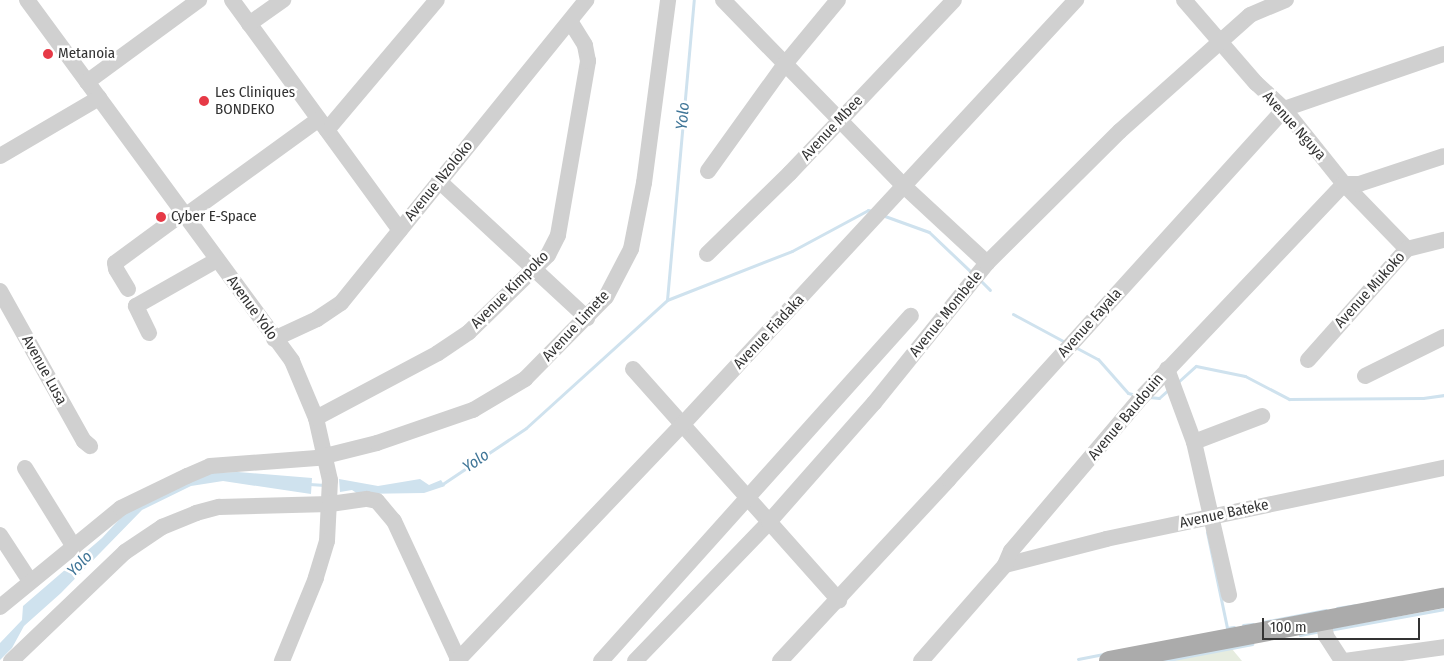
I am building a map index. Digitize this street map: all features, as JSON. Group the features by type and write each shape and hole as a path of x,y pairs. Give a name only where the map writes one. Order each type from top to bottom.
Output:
{"main road":[{"path":"1109,661 1444,598"}],"street":[{"name":"Avenue Yolo","path":"27,0 292,361 316,418 327,456 330,493 327,541 316,578 282,661"},
{"path":"87,82 199,0"},
{"path":"232,0 400,230"},
{"path":"250,24 283,0"},
{"path":"128,290 116,270 115,263 184,214 323,125 437,0"},
{"name":"Avenue Nzoloko","path":"274,339 318,319 341,303 586,0"},
{"name":"Avenue Limete","path":"0,607 121,508 142,496 210,466 270,464 327,456 404,435 473,410 525,378 606,297 631,249 644,183 668,0"},
{"path":"708,170 784,64 838,0"},
{"name":"Avenue Mbee","path":"707,254 735,230 954,0"},
{"name":"Avenue Fiadaka","path":"458,661 905,187 1076,0"},
{"name":"Avenue Mombele","path":"635,661 769,522 874,403 978,273 1120,131 1250,15 1286,0"},
{"path":"732,4 784,64 905,187 978,273"},
{"name":"Avenue Nguya","path":"1194,4 1256,84 1284,109 1344,184 1407,249"},
{"name":"Avenue Kimpoko","path":"316,418 438,353 469,332 548,255 558,235 588,62 585,46 570,21"},
{"name":"Avenue Fayala","path":"780,661 839,600 1284,109 1444,54"},
{"path":"0,156 99,98"},
{"path":"1344,184 1359,184 1444,156"},
{"path":"439,181 536,268 587,318"},
{"name":"Avenue Baudouin","path":"921,661 1005,565 1011,552 1143,396 1171,381 1344,184"},
{"name":"Avenue Mukoko","path":"1308,360 1407,249 1444,240"},
{"path":"148,333 136,306 217,260"},
{"name":"Avenue Lusa","path":"0,291 84,442 90,446"},
{"path":"601,661 746,497 911,316"},
{"path":"1365,376 1444,337"},
{"path":"633,369 839,600"},
{"path":"1171,381 1194,442 1229,595"},
{"path":"1194,442 1262,416"},
{"path":"25,468 74,547"},
{"name":"Avenue Bateke","path":"1005,565 1057,550 1444,468"},
{"path":"11,661 125,552 162,527 219,507 330,493 377,501 385,508 394,521 458,661"},
{"path":"0,536 30,581"},
{"path":"1323,620 1326,636 1352,660 1437,652"}],"shaded area":[{"path":"1232,649 1242,661 1168,661"}],"water":[{"path":"238,472 312,478 311,494 223,481 191,486 142,510 61,593 24,626 12,648 0,660 0,643 22,620 23,606 102,538 127,511 202,473"},
{"path":"339,479 378,486 420,479 429,485 441,480 445,486 424,493 358,494 352,490 340,492"}],"waterway":[{"name":"Yolo","path":"441,485 526,428 667,300 694,0"},
{"path":"667,300 792,251 868,210 872,211"},
{"path":"882,215 929,232 972,273"},
{"path":"980,280 990,290"},
{"path":"1013,314 1065,342"},
{"path":"1075,347 1098,359 1128,393 1136,395"},
{"path":"1178,382 1196,366 1245,376 1289,399 1423,398 1444,395"},
{"path":"1149,397 1159,398 1169,389"},
{"name":"Yolo","path":"309,484 325,485"},
{"path":"1207,532 1227,628 1234,627"},
{"path":"1337,608 1355,605"},
{"path":"1329,630 1444,609"},
{"path":"1263,622 1326,610"},
{"path":"1243,625 1253,624"},
{"path":"1300,635 1321,631"},
{"path":"1163,661 1252,644"},
{"path":"1078,659 1104,654"}],"place":[{"name":"Metanoia","path":"48,54"},
{"name":"Les Cliniques BONDEKO","path":"204,101"},
{"name":"Cyber E-Space","path":"161,217"}]}
